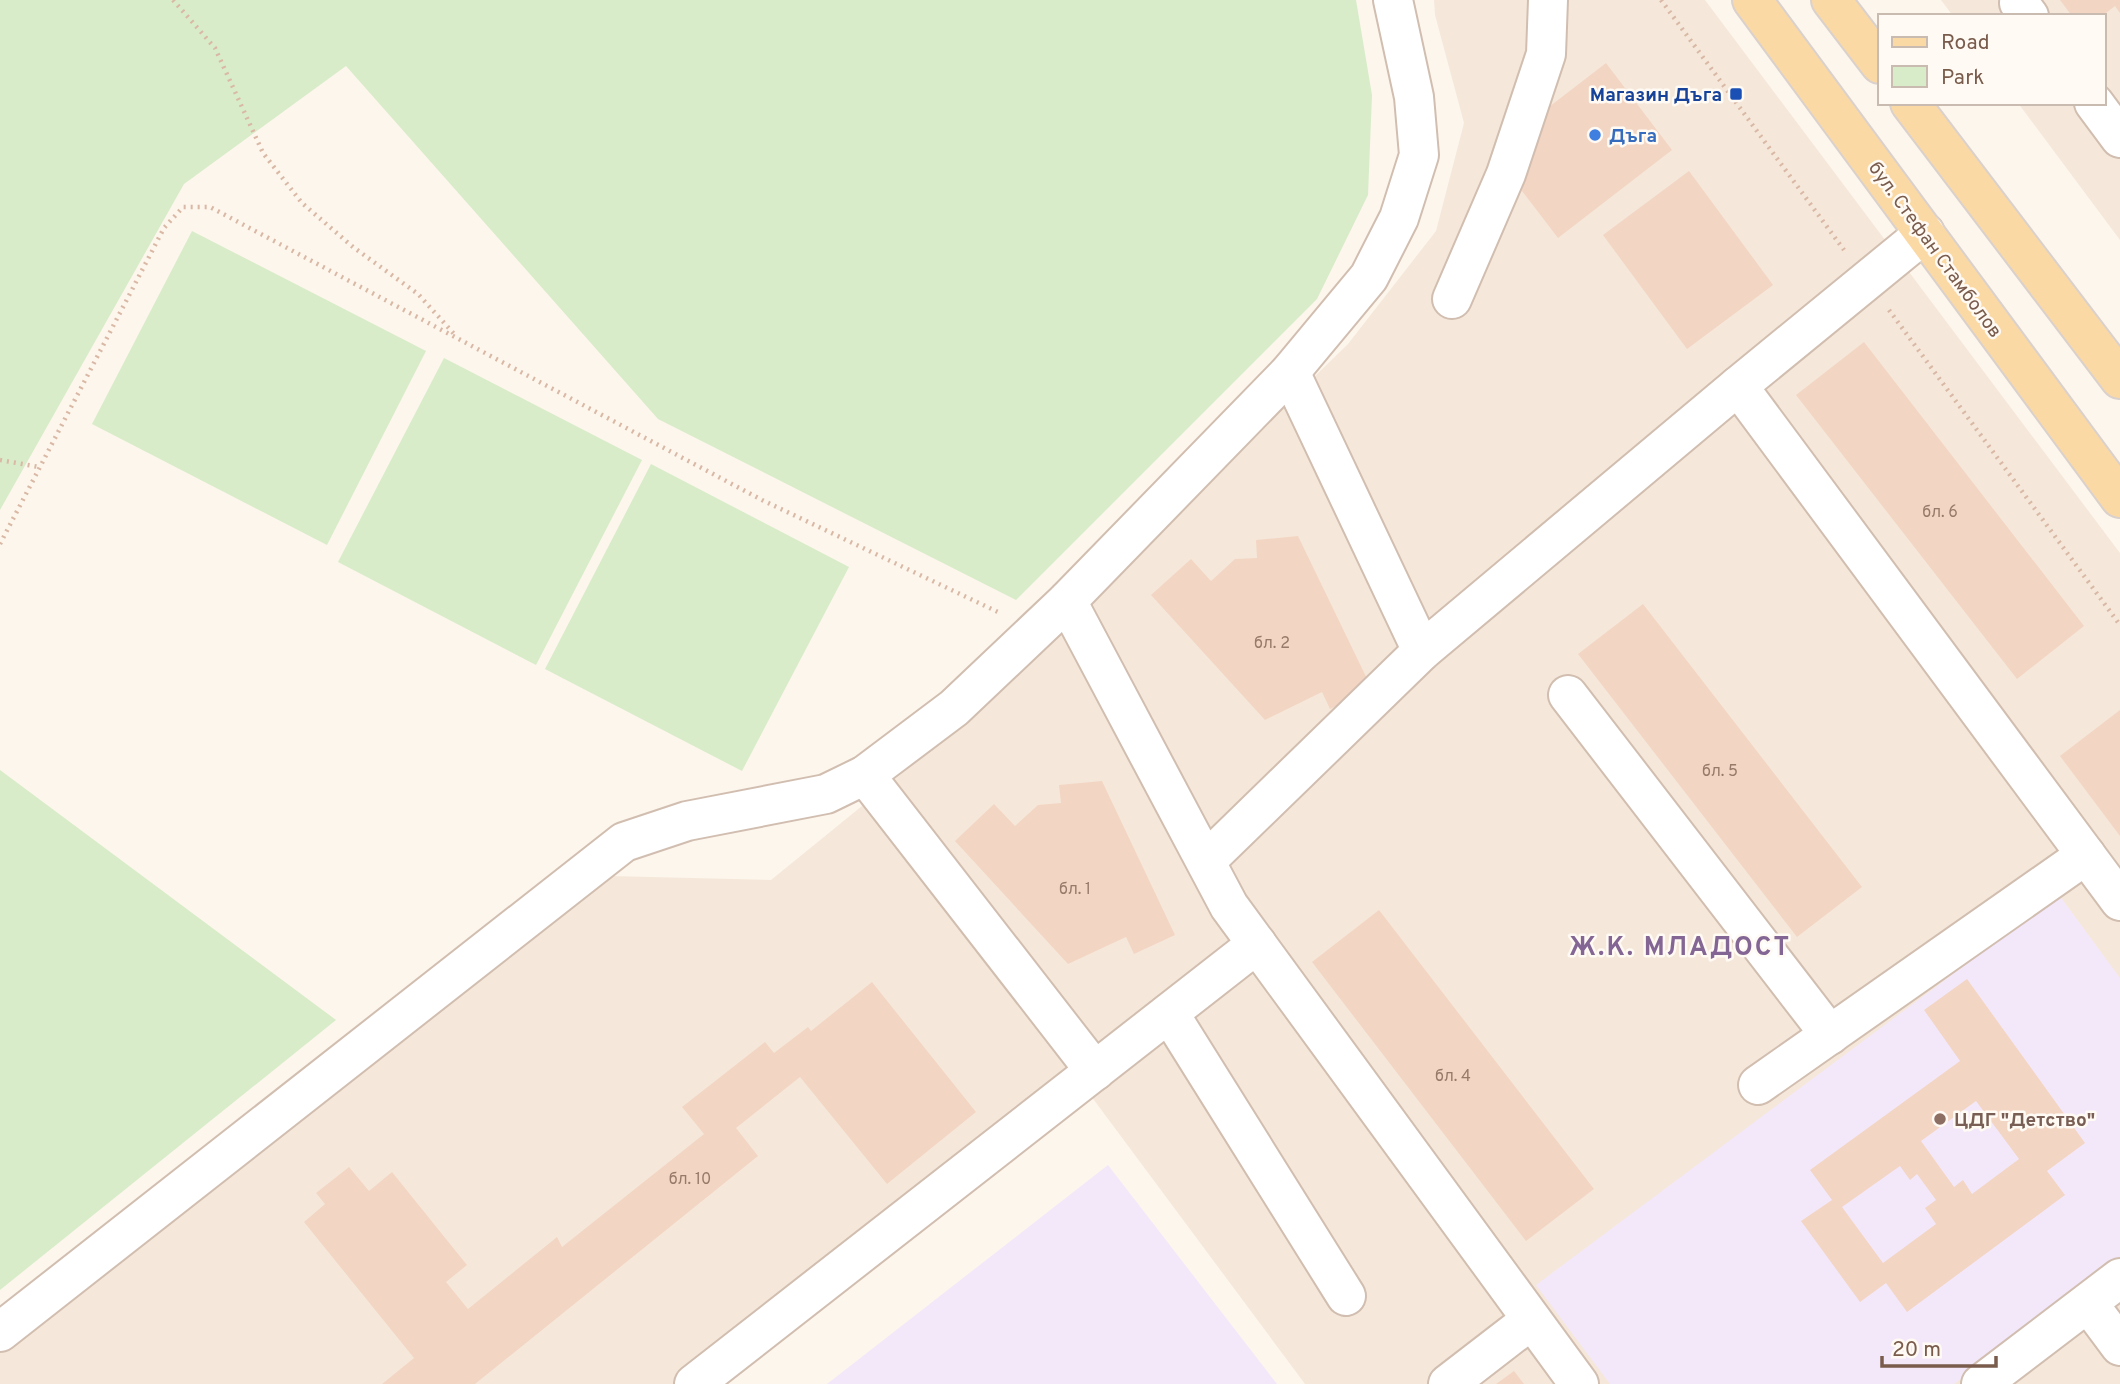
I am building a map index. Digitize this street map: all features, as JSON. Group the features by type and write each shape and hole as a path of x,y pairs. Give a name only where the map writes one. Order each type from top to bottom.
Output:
{"main road":[{"name":"бул. Стефан Стамболов","path":"1752,0 2120,498"},
{"path":"1831,0 1878,61"},
{"path":"1912,105 2120,379"}],"street":[{"path":"0,1332 624,842 687,821 826,794 865,775 954,708 1067,601 1290,372 1369,277 1399,218 1419,155 1414,97 1393,0"},
{"path":"1452,299 1506,174 1546,54 1548,0"},
{"path":"2095,105 2120,138"},
{"path":"1206,861 1422,651 1925,233"},
{"path":"1290,372 1422,651"},
{"path":"1738,386 2120,901"},
{"path":"1067,601 1229,906 1579,1384"},
{"path":"1568,695 1830,1035"},
{"path":"865,775 1095,1071"},
{"path":"1758,1085 2086,855"},
{"path":"694,1384 1257,944"},
{"path":"1169,1013 1346,1296"},
{"path":"1981,1384 2120,1278"},
{"path":"2088,1303 2120,1346"},
{"path":"1448,1384 1531,1320"}],"path":[{"path":"173,0 215,48 263,153 302,203 353,247 418,294 458,339"},
{"path":"0,544 164,228 183,207 210,208 762,500 1036,629"},
{"path":"0,460 39,467"}],"shaded area":[{"path":"1434,0 1705,0 2120,553 2120,1384 1305,1384 1091,1096 721,1384 0,1384 0,1342 610,876 771,880 921,758 1348,344 1436,231 1464,123 1435,15"},
{"path":"1941,0 2120,0 2120,240 2019,105 2106,105 2106,14 1952,14"},
{"name":"ЦДГ \"Детство\"","path":"2059,895 2120,978 2120,1260 1954,1384 1610,1384 1536,1285"},
{"path":"1108,1165 1277,1384 827,1384"}],"green space":[{"path":"0,0 1356,0 1372,95 1368,195 1317,299 1016,600 658,419 346,66 184,184 0,510"},
{"path":"192,231 426,351 327,545 92,424"},
{"path":"444,358 642,460 536,665 338,562"},
{"path":"651,464 849,567 742,771 545,669"},
{"path":"0,770 336,1020 0,1290"}],"building":[{"path":"2060,0 2120,0 2120,13 2115,6 2105,14 2070,14"},
{"name":"Дъга","path":"1606,63 1672,150 1558,238 1522,191 1532,120"},
{"path":"1689,171 1773,285 1687,349 1603,235"},
{"path":"1864,342 2084,626 2017,679 1796,395"},
{"path":"1298,536 1372,689 1330,709 1322,692 1265,720 1151,595 1191,559 1211,581 1235,559 1257,558 1256,540"},
{"path":"1643,604 1862,887 1797,937 1578,654"},
{"path":"2120,710 2120,836 2060,756"},
{"path":"1102,781 1175,935 1134,954 1126,937 1068,964 955,841 994,804 1015,826 1038,805 1061,803 1059,785"},
{"path":"1379,910 1594,1189 1526,1241 1312,962"},
{"path":"1967,979 2085,1143 2047,1171 2065,1195 1907,1312 1886,1283 1860,1302 1801,1221 1832,1200 1810,1170 1960,1061 1924,1010","holes":["1976,1101 2019,1159 1972,1194 1963,1180 1954,1187 1921,1141","1900,1166 1910,1180 1917,1174 1936,1200 1925,1208 1936,1224 1883,1263 1842,1207"]},
{"path":"872,982 976,1112 887,1184 800,1077 736,1128 758,1156 475,1384 382,1384 414,1358 304,1222 325,1204 316,1193 349,1167 369,1191 392,1172 467,1265 446,1282 468,1309 557,1237 562,1247 704,1134 682,1107 765,1042 774,1053 808,1027 811,1031"},
{"path":"1514,1371 1524,1384 1496,1384"}],"place":[{"name":"Магазин Дъга","path":"1736,94"},
{"name":"Дъга","path":"1595,135"},
{"name":"ЦДГ \"Детство\"","path":"1940,1119"}],"district":[{"name":"Ж.К. МЛАДОСТ","path":"1680,946"}]}
